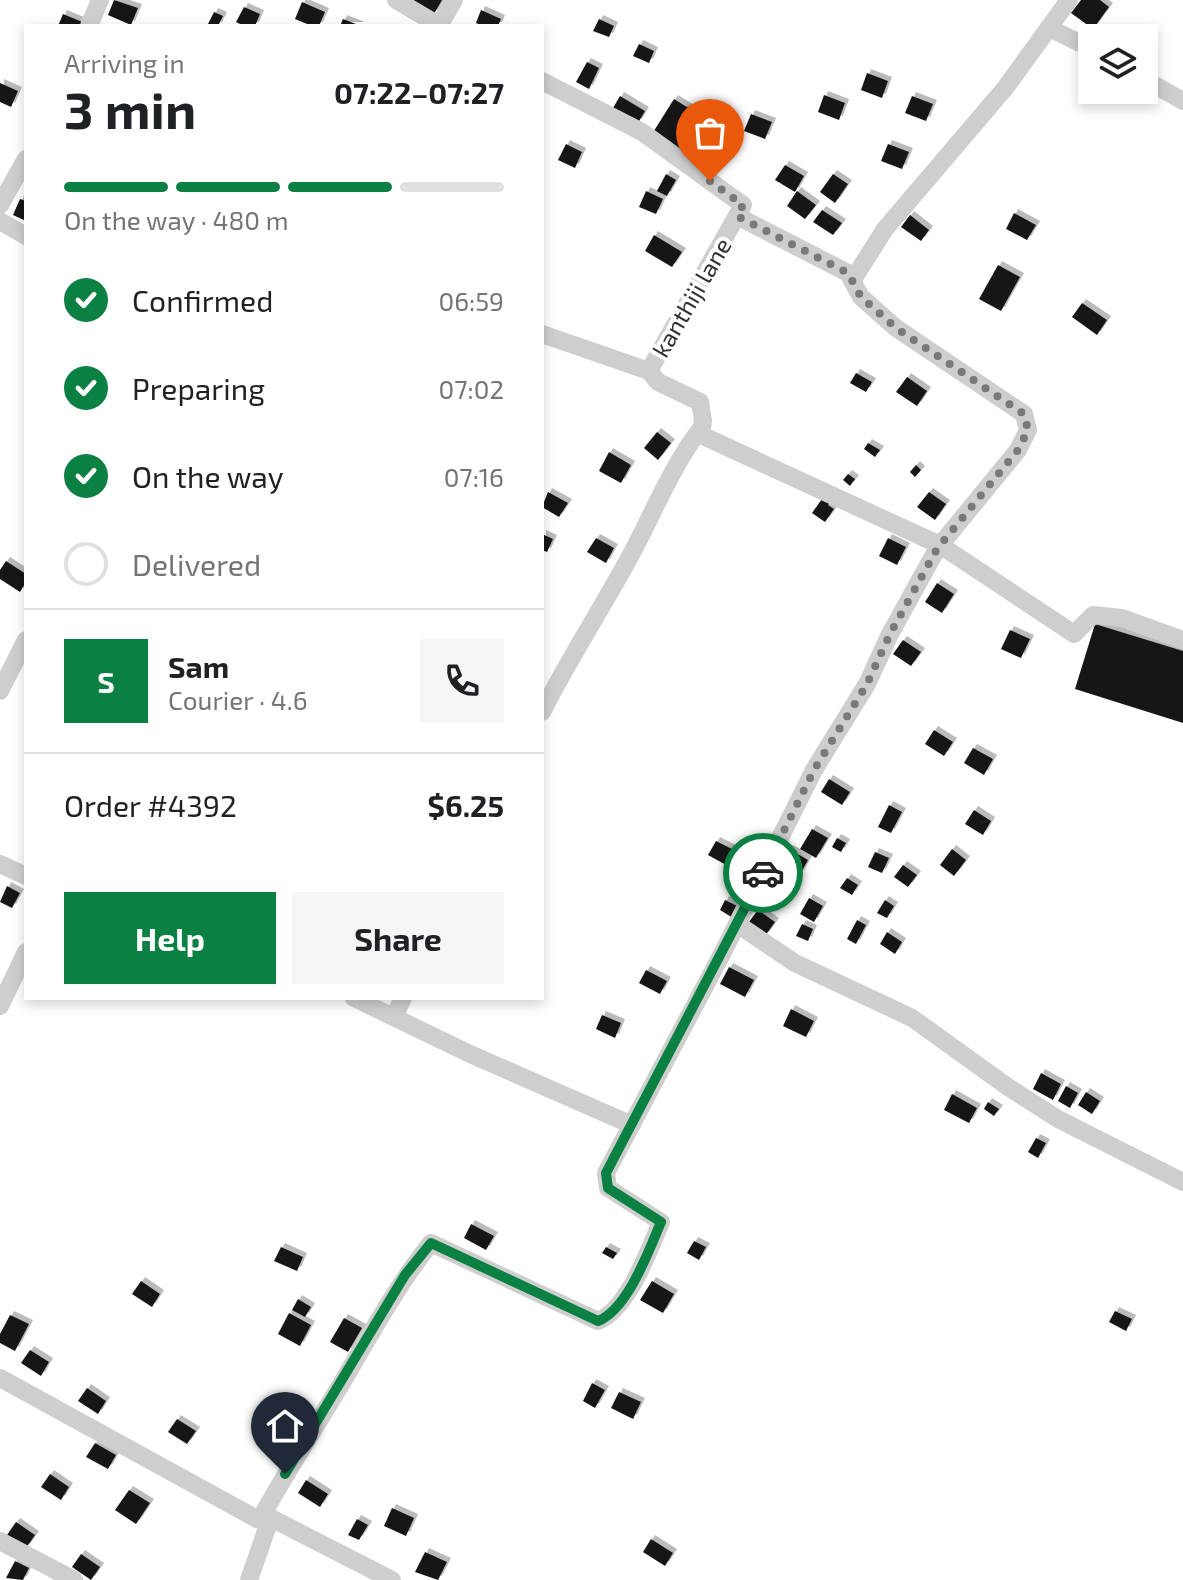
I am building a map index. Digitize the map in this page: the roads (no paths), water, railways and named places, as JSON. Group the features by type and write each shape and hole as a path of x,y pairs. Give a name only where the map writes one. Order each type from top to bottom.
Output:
{"street":[{"path":"90,24 100,0"},
{"path":"396,0 437,24"},
{"path":"441,24 454,0"},
{"path":"852,281 885,229 1006,87 1069,0"},
{"path":"1049,28 1078,42"},
{"name":"kanthiji lane","path":"544,82 642,132 743,205 649,371 544,335"},
{"path":"1158,87 1183,101"},
{"path":"0,205 24,163"},
{"path":"0,1378 257,1519 405,1275 431,1243 598,1321 609,1317 644,1262 661,1222 608,1188 606,1173 814,770 867,684 890,634 940,545 1018,450 1028,430 1024,414 896,328 861,297 848,273 737,216"},
{"path":"0,221 24,235"},
{"path":"649,371 658,382 700,402 701,435 940,545 1074,634 1093,615 1122,618 1183,640"},
{"path":"544,708 690,443 702,427"},
{"path":"0,691 24,644"},
{"path":"0,864 24,875"},
{"path":"737,924 795,963 912,1018 1058,1119 1183,1182"},
{"path":"0,1006 24,956"},
{"path":"358,1000 632,1125"},
{"path":"394,1017 402,1000"},
{"path":"249,1580 267,1528 262,1515"},
{"path":"262,1515 392,1580"},
{"path":"0,1541 74,1580"}]}
